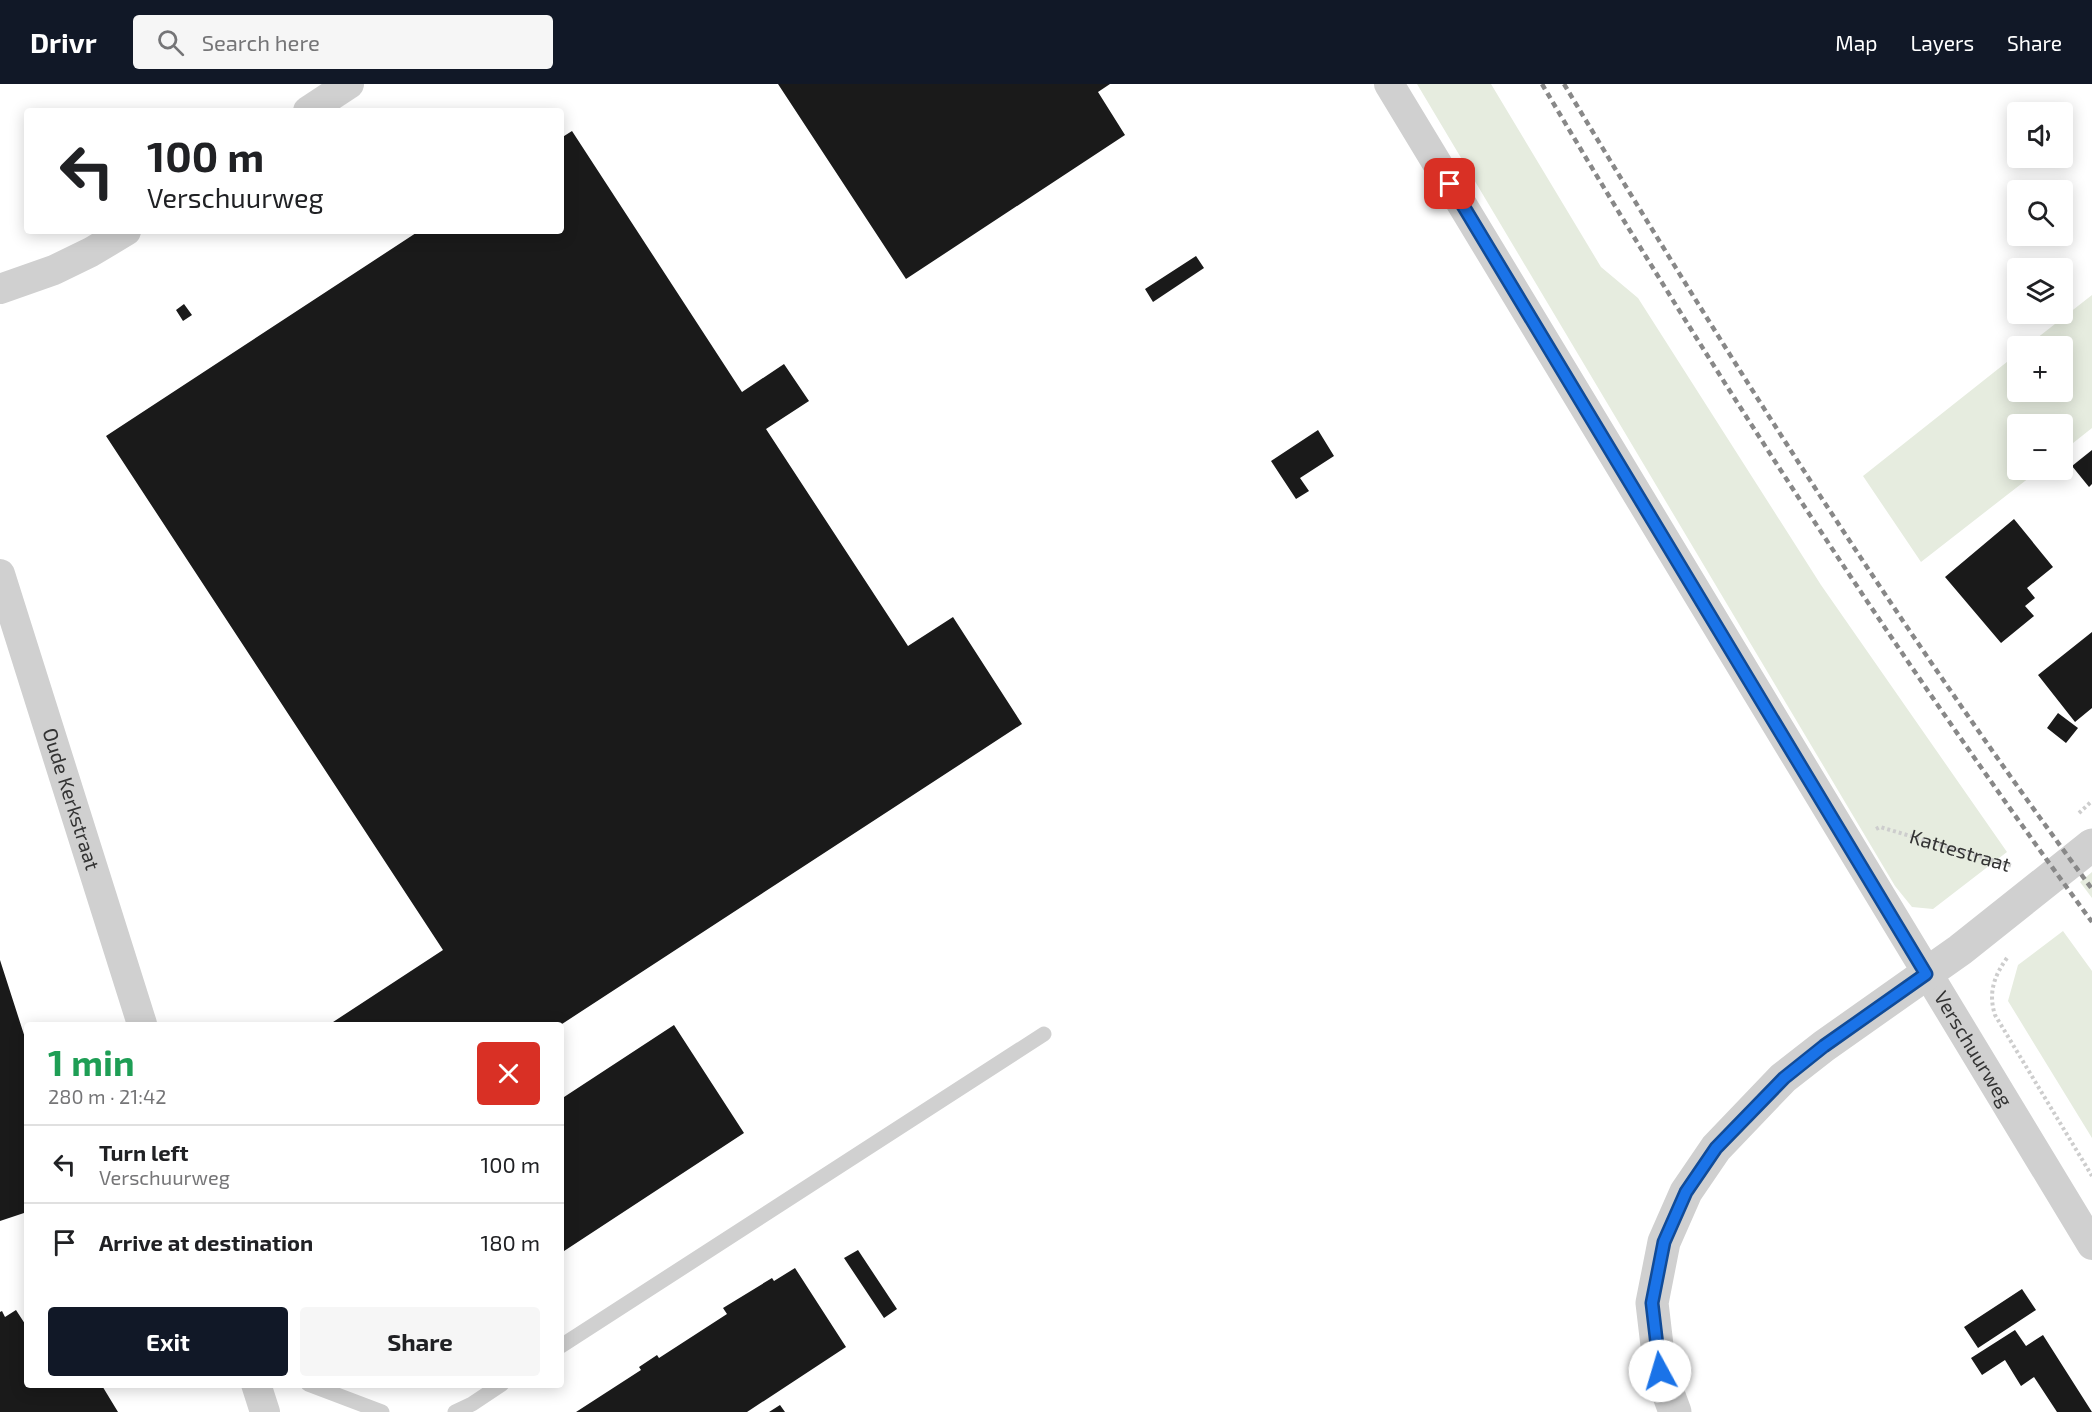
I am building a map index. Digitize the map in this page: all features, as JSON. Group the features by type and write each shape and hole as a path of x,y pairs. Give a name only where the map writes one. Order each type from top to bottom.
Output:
{"street":[{"path":"313,108 349,84"},
{"name":"Verschuurweg","path":"1389,84 2092,1245"},
{"path":"0,289 54,270 121,234"},
{"name":"Oude Kerkstraat","path":"0,574 141,1022"},
{"path":"1675,1412 1660,1371 1652,1303 1664,1242 1686,1192 1716,1148 1784,1078 1824,1046 1960,950 2092,845"},
{"path":"257,1388 265,1412"}],"lane":[{"path":"564,1344 1044,1034"},
{"path":"319,1388 382,1412"},
{"path":"455,1412 496,1388"}],"path":[{"path":"2073,817 2092,801"},
{"name":"Kattestraat","path":"1849,846 1880,827 2012,866 2019,861"},
{"name":"Verschuurweg","path":"2009,956 1998,972 1991,993 1992,1003 2000,1024 2092,1176"}],"shaded area":[{"path":"1417,84 1491,84 1601,267 1638,298 1821,585 2007,852 1933,909 1912,907 1895,886"},
{"path":"2092,295 2092,428 2073,443 2073,414 2007,414 2007,480 2026,480 1921,562 1863,476 2007,362 2007,402 2073,402 2073,336 2040,336 2055,324 2073,324 2073,310"},
{"path":"2092,872 2092,898 2080,882"},
{"path":"2063,931 2092,971 2092,1138 2008,1001 2018,965"}],"building":[{"path":"778,84 1110,84 1098,92 1125,135 906,279"},
{"path":"572,131 742,392 784,364 809,401 766,429 908,646 953,617 1022,724 564,1023 333,1022 443,950 106,436 414,234 564,234 564,136"},
{"path":"1196,256 1204,268 1153,302 1145,289"},
{"path":"184,304 192,315 183,321 176,310"},
{"path":"1318,430 1334,456 1300,478 1309,491 1296,499 1271,461"},
{"path":"2092,450 2092,484 2089,487 2073,467"},
{"path":"2014,519 2053,567 2027,588 2035,598 2025,606 2034,616 2001,643 1945,577"},
{"path":"2092,632 2092,708 2075,722 2038,675"},
{"path":"2058,713 2078,728 2066,743 2047,728"},
{"path":"0,960 24,1035 24,1213 0,1221"},
{"path":"674,1025 744,1133 564,1251 564,1097"},
{"path":"858,1250 897,1309 884,1318 844,1258"},
{"path":"795,1268 846,1347 747,1412 576,1412 641,1370 639,1367 657,1355 659,1358 727,1314 723,1308 772,1278 774,1281"},
{"path":"2022,1289 2036,1310 1978,1348 1964,1327"},
{"path":"16,1310 24,1322 24,1388 103,1388 118,1412 0,1412 0,1312 2,1311 5,1317"},
{"path":"2015,1330 2026,1346 2043,1335 2092,1412 2057,1412 2034,1377 2021,1386 2005,1360 1982,1375 1971,1358"},
{"path":"780,1405 785,1412 769,1412"}],"railway":[{"path":"1542,84 1606,192 1806,510 1946,718 2092,922"},
{"path":"1564,84 1689,290 1818,493 1952,693 2092,889"}],"route":[{"path":"1450,184 1926,974 1824,1046 1784,1078 1716,1148 1686,1192 1664,1242 1652,1303 1660,1371"}]}
